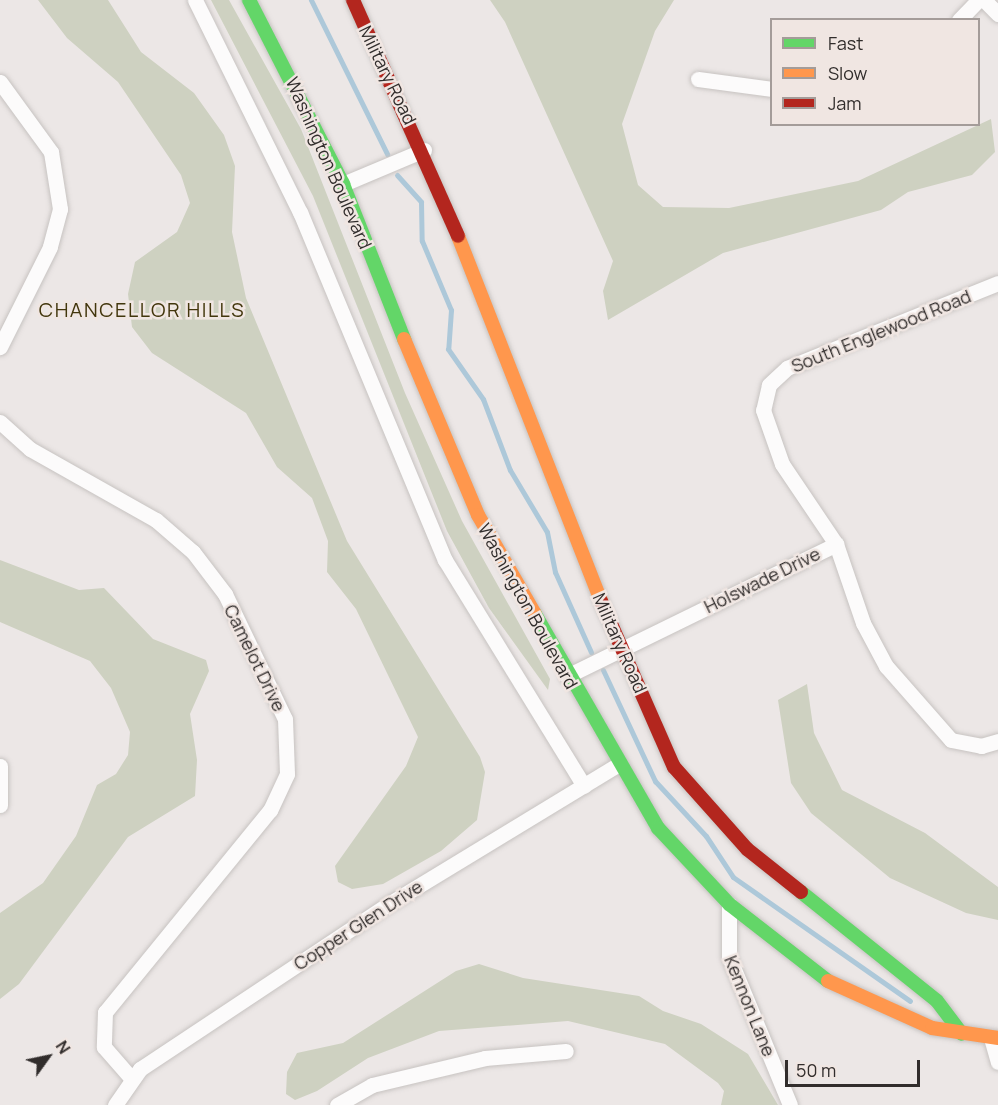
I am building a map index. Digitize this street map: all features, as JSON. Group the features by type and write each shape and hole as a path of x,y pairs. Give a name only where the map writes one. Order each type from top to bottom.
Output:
{"street":[{"path":"195,0 304,222 445,560 584,786"},
{"name":"Washington Boulevard","path":"249,0 343,184 457,472 617,765 678,854 729,904 860,1001 962,1034 994,1038"},
{"name":"Military Road","path":"353,0 424,150 622,649 666,752 704,806 747,849 937,1001 962,1034"},
{"path":"961,18 978,0"},
{"path":"984,0 998,14"},
{"path":"698,79 770,89"},
{"path":"0,82 51,152 60,209 50,248 0,348"},
{"path":"343,184 424,150"},
{"name":"South Englewood Road","path":"836,544 773,445 763,410 769,385 801,362 998,283"},
{"name":"Camelot Drive","path":"0,422 30,449 156,520 193,552 225,594 285,719 287,774 270,810 105,1012 104,1047 131,1078"},
{"name":"Holswade Drive","path":"567,676 836,544 872,644 924,714 951,740 966,745 998,741"},
{"name":"Copper Glen Drive","path":"115,1105 131,1078 387,905 617,765"},
{"path":"0,766 0,805"},
{"name":"Kennon Lane","path":"729,904 729,957 790,1105"},
{"path":"994,1038 998,1062"},
{"path":"337,1105 372,1085 485,1058 566,1051"}],"green space":[{"path":"38,0 108,0 141,52 194,93 224,135 235,166 232,232 246,298 347,541 480,757 485,772 477,820 441,851 383,884 352,889 338,882 335,866 406,766 418,737 356,609 327,572 328,541 312,498 277,467 246,413 152,353 132,327 128,294 135,262 177,232 190,203 181,175 118,82 67,38"},
{"path":"211,0 229,0 301,129 405,393 462,521 550,679 548,690 489,608 447,531 313,196"},
{"path":"490,0 674,0 655,31 622,124 638,185 663,207 729,208 858,181 991,119 995,152 972,175 908,192 881,210 723,253 608,320 603,291 613,261 505,22"},
{"path":"0,560 79,590 104,588 153,639 206,660 209,671 190,714 197,760 195,796 128,837 19,984 0,999 0,913 43,883 76,836 97,785 116,774 128,755 130,732 111,688 90,661 0,622"},
{"path":"807,684 814,733 842,790 925,833 998,887 998,920 966,913 890,878 811,813 791,783 778,700"},
{"path":"479,964 523,978 639,996 663,1011 701,1024 748,1054 778,1105 721,1105 724,1091 718,1083 665,1044 568,1021 439,1031 368,1058 317,1091 295,1100 286,1094 287,1072 297,1053 343,1043 456,971"}],"waterway":[{"path":"311,0 387,154"},
{"path":"397,175 421,202 422,241 451,310 448,349 483,399 510,470 547,532 555,572 591,652"},
{"path":"603,670 655,781 706,836 733,877 910,1001"}],"traffic: fast":[{"path":"249,0 343,184 404,339"},
{"path":"535,614 658,828 729,904 828,981"},
{"path":"801,892 937,1001 962,1034"}],"traffic: slow":[{"path":"458,236 601,601"},
{"path":"404,339 478,515 535,614"},
{"path":"828,981 932,1028 998,1038"}],"traffic: jam":[{"path":"353,0 458,236"},
{"path":"601,601 674,767 747,849 801,892"}],"district":[{"name":"CHANCELLOR HILLS","path":"142,309"}]}
